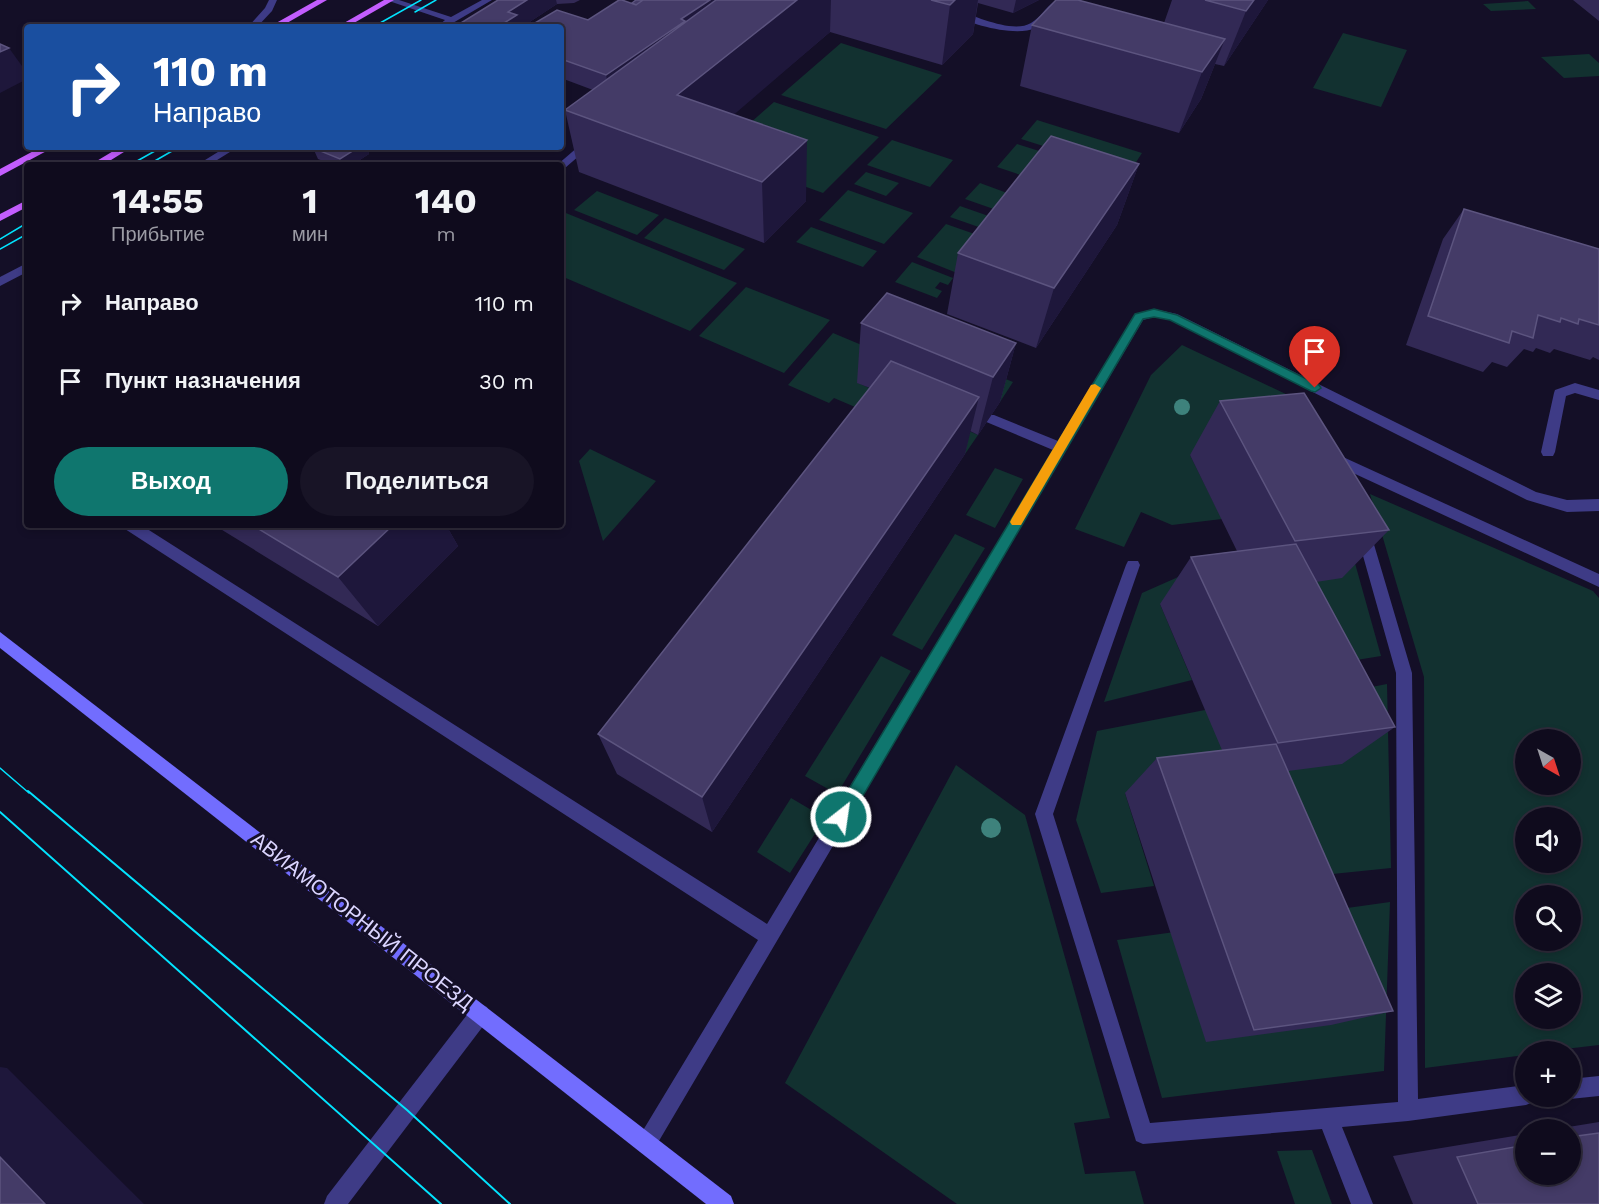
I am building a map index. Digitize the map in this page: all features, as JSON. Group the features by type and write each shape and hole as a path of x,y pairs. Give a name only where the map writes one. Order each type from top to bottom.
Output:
{"main road":[{"path":"279,24 323,0"},
{"path":"346,24 390,0"},
{"path":"0,173 43,150"},
{"path":"100,162 122,150"},
{"path":"0,218 24,205"},
{"name":"АВИАМОТОРНЫЙ ПРОЕЗД","path":"0,639 723,1204"}],"street":[{"path":"255,24 269,9 273,0"},
{"path":"390,0 452,20"},
{"path":"446,24 488,0"},
{"path":"953,12 1009,28 1024,29 1037,23 1062,0"},
{"path":"564,164 597,137"},
{"path":"207,162 228,150"},
{"path":"0,282 24,269"},
{"path":"646,1144 1139,317 1154,313 1164,314 1532,496 1567,506 1599,505"},
{"path":"1548,452 1560,393 1575,388 1599,395"},
{"path":"989,418 1060,447"},
{"path":"1348,481 1343,462 1599,581"},
{"path":"1359,518 1404,673 1408,1111"},
{"path":"135,528 770,937"},
{"path":"1133,565 1044,814 1143,1134 1408,1111 1515,1096"},
{"path":"335,1204 480,1014"},
{"path":"1581,1088 1599,1086"},
{"path":"1328,1118 1362,1204"}],"green space":[{"path":"1528,1 1536,9 1491,11 1483,4"},
{"path":"1343,33 1407,50 1381,107 1313,88"},
{"path":"841,43 942,75 886,129 781,95"},
{"path":"1589,54 1599,63 1599,76 1564,78 1541,57"},
{"path":"774,102 879,137 823,193 715,154"},
{"path":"1037,120 1142,153 1129,173 1021,139"},
{"path":"892,140 953,160 930,187 867,165"},
{"path":"1017,144 1125,178 1107,204 997,167"},
{"path":"866,172 899,183 886,196 854,184"},
{"path":"980,183 1018,197 1005,213 965,199"},
{"path":"848,190 913,213 884,244 819,220"},
{"path":"597,191 659,215 637,235 574,210"},
{"path":"960,206 1000,220 990,231 950,217"},
{"path":"564,212 737,283 690,331 564,277"},
{"path":"665,218 745,249 724,270 644,238"},
{"path":"946,224 986,238 957,273 917,257"},
{"path":"811,227 877,251 863,267 796,242"},
{"path":"912,262 953,278 948,285 940,282 935,288 942,291 937,298 895,282"},
{"path":"746,287 830,320 784,373 699,336"},
{"path":"878,327 1013,382 1000,402 858,383 978,435 965,454 834,398 829,403 788,385 833,333 864,346"},
{"path":"1182,345 1290,396 1190,455 1222,519 1172,525 1141,512 1124,547 1075,529 1151,375"},
{"path":"590,449 656,481 603,541 579,461"},
{"path":"995,468 1023,479 995,528 966,515"},
{"path":"1370,494 1593,591 1599,598 1599,1045 1581,1047 1581,1041 1515,1041 1515,1056 1425,1068 1424,677"},
{"path":"1344,524 1381,656 1295,670 1160,604 1192,680 1104,702 1142,593 1237,551"},
{"path":"955,534 985,548 922,650 892,635"},
{"path":"881,656 911,671 837,794 805,776"},
{"path":"1387,684 1391,868 1274,880 1125,793 1154,886 1101,893 1076,820 1097,731 1205,710 1309,699"},
{"path":"956,765 1025,815 1110,1118 1074,1123 1085,1174 1135,1171 1144,1204 957,1204 785,1083"},
{"path":"791,798 825,818 790,873 757,852"},
{"path":"1390,902 1384,1071 1162,1098 1117,940"},
{"path":"1312,1150 1332,1204 1295,1204 1277,1151"}],"building":[{"path":"498,0 527,0 508,12 517,15 502,24 459,24"},
{"path":"619,0 636,5 643,0 710,0 681,19 685,21 606,75 564,60 564,24 533,24 557,10 588,20"},
{"path":"636,0 643,0 636,5 632,3"},
{"path":"716,0 797,0 677,95 807,140 762,182 565,110"},
{"path":"931,0 955,0 950,5"},
{"path":"1056,0 1078,0 1225,39 1202,72 1032,25"},
{"path":"1205,0 1254,0 1246,11"},
{"path":"0,44 9,48 0,52"},
{"path":"1051,136 1139,164 1054,288 958,253"},
{"path":"318,150 354,150 340,159"},
{"path":"1464,209 1599,249 1599,325 1579,319 1578,324 1561,318 1560,322 1538,315 1533,338 1512,331 1509,343 1428,316"},
{"path":"887,293 1016,343 993,377 861,323"},
{"path":"891,361 979,397 702,797 598,734"},
{"path":"1304,393 1389,530 1295,541 1220,401"},
{"path":"257,528 390,528 338,577"},
{"path":"1296,544 1395,727 1278,743 1191,557"},
{"path":"1276,744 1393,1011 1254,1030 1157,758"},
{"path":"1599,1133 1599,1204 1478,1204 1457,1157 1515,1147 1515,1185 1581,1185 1581,1135"},
{"path":"0,1157 45,1204 0,1204"}],"tram line":[{"path":"378,24 421,0"},
{"path":"415,12 436,0"},
{"path":"135,162 157,150"},
{"path":"153,162 174,150"},
{"path":"0,239 24,225"},
{"path":"0,249 24,236"},
{"path":"0,768 29,793"},
{"path":"28,791 407,1110 510,1204"},
{"path":"0,812 441,1204"}],"slow traffic":[{"path":"1016,522 1095,388"}],"route":[{"path":"841,817 1139,317 1154,313 1173,317 1315,388"}]}
